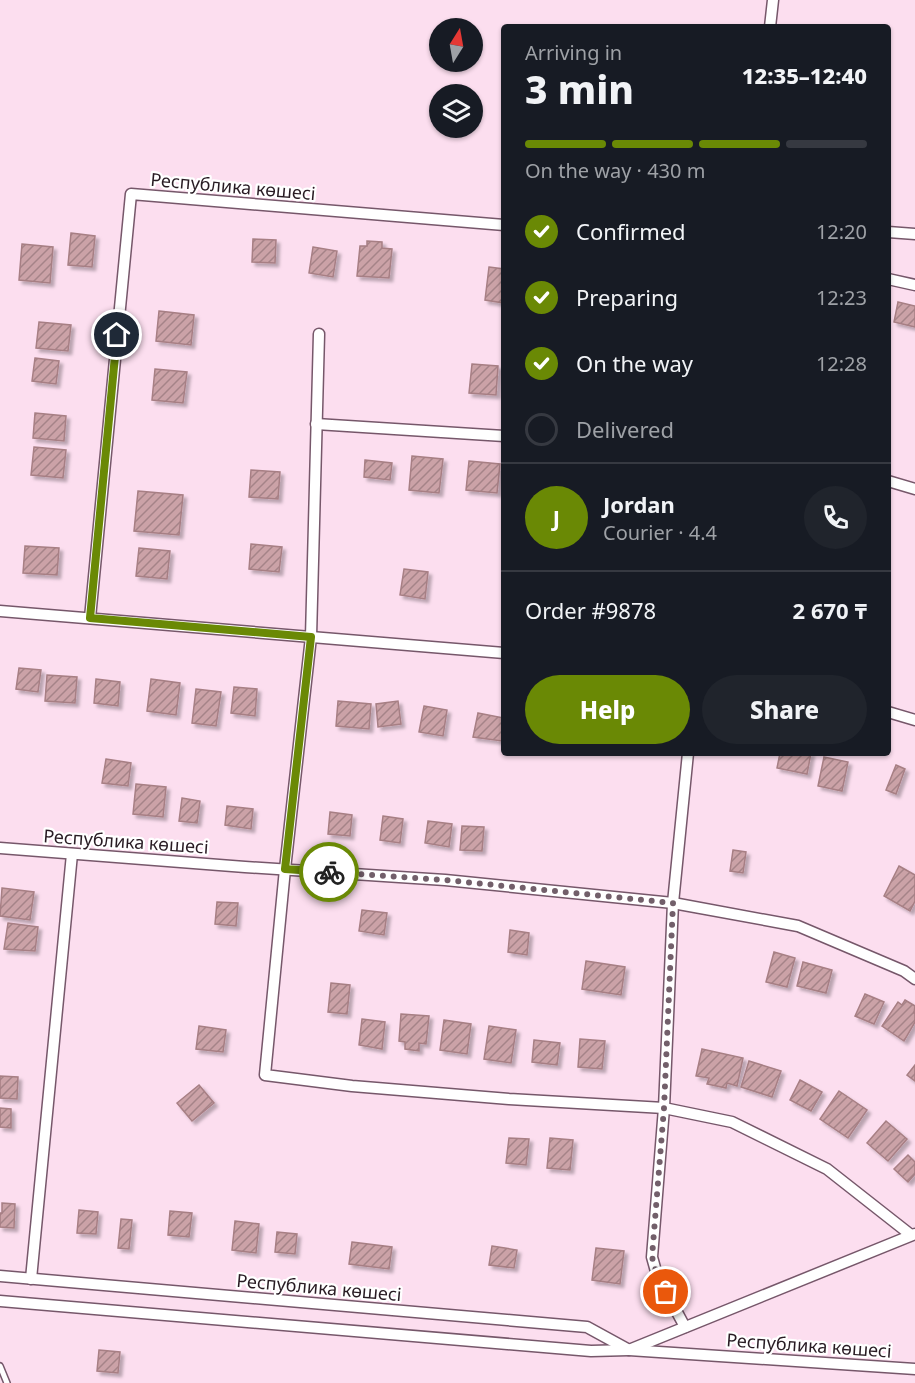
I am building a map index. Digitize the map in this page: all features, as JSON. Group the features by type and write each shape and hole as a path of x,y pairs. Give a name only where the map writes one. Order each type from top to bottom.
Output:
{"street":[{"path":"770,24 773,0"},
{"name":"Республика көшесі","path":"90,618 131,194 501,225"},
{"path":"891,232 915,234"},
{"path":"891,280 915,285"},
{"name":"Республика көшесі","path":"319,334 311,637 265,1075 352,1086 509,1099 664,1108 732,1122 827,1169 913,1234"},
{"path":"316,424 501,436"},
{"path":"891,482 915,489"},
{"path":"0,611 501,653"},
{"path":"891,713 915,720"},
{"path":"685,1327 657,1275 652,1257 664,1108 673,903 688,756"},
{"name":"Республика көшесі","path":"0,848 445,880 673,903 798,926 904,971 915,979"},
{"path":"31,1279 72,854"},
{"name":"Республика көшесі","path":"629,1350 913,1234"},
{"name":"Республика көшесі","path":"0,1276 587,1327 629,1350 915,1369"},
{"path":"0,1301 591,1351 629,1350"}],"lane":[{"path":"0,1366 7,1383"}],"building":[{"path":"71,233 95,236 92,267 68,265"},
{"path":"253,239 276,240 275,263 252,262"},
{"path":"367,241 382,242 382,248 392,249 389,278 357,276 360,246 367,246"},
{"path":"22,244 53,247 50,283 19,280"},
{"path":"313,247 337,251 333,277 309,273"},
{"path":"489,267 501,269 501,303 485,300"},
{"path":"898,302 915,306 915,327 894,322"},
{"path":"159,311 194,315 191,345 156,341"},
{"path":"39,322 71,325 68,351 36,348"},
{"path":"35,358 59,361 56,384 32,381"},
{"path":"472,364 498,366 496,395 469,393"},
{"path":"155,369 187,372 183,403 152,400"},
{"path":"35,413 66,416 64,441 33,438"},
{"path":"34,447 66,450 63,478 31,475"},
{"path":"412,456 443,459 439,493 409,490"},
{"path":"365,460 392,463 390,480 364,477"},
{"path":"469,461 500,464 497,493 466,490"},
{"path":"251,470 280,472 278,499 249,497"},
{"path":"138,491 183,495 179,535 134,531"},
{"path":"251,544 282,547 279,572 249,569"},
{"path":"25,546 59,548 57,575 23,573"},
{"path":"139,548 170,551 167,579 136,576"},
{"path":"404,569 428,572 425,599 400,595"},
{"path":"19,668 41,670 38,692 16,689"},
{"path":"47,675 77,677 75,703 45,701"},
{"path":"96,679 120,682 118,706 94,703"},
{"path":"151,679 180,683 176,715 147,711"},
{"path":"234,687 257,689 255,716 231,713"},
{"path":"196,689 221,692 216,726 192,723"},
{"path":"338,701 371,704 369,729 336,726"},
{"path":"398,701 401,724 378,727 376,704"},
{"path":"424,706 447,710 443,736 419,732"},
{"path":"478,713 501,717 501,741 473,737"},
{"path":"779,756 810,756 807,774 777,768"},
{"path":"824,757 848,762 842,791 818,786"},
{"path":"106,759 131,763 128,786 102,783"},
{"path":"896,765 905,769 896,794 886,790"},
{"path":"136,784 166,787 163,817 133,814"},
{"path":"182,798 200,801 197,823 179,821"},
{"path":"227,806 253,809 251,829 225,825"},
{"path":"330,812 352,815 350,836 328,834"},
{"path":"383,816 403,819 400,843 380,840"},
{"path":"428,821 452,824 449,847 425,843"},
{"path":"462,826 484,827 482,851 460,850"},
{"path":"733,850 746,852 743,873 730,871"},
{"path":"899,866 915,875 915,901 910,911 884,896"},
{"path":"2,888 34,892 30,920 0,916"},
{"path":"217,902 238,903 236,926 215,924"},
{"path":"362,910 387,913 384,935 359,931"},
{"path":"8,923 38,927 35,951 4,949"},
{"path":"510,930 529,933 527,955 508,952"},
{"path":"774,952 795,958 787,987 766,982"},
{"path":"586,961 625,967 621,995 582,989"},
{"path":"803,962 832,970 826,993 797,986"},
{"path":"331,983 350,985 347,1014 328,1012"},
{"path":"865,994 884,1002 874,1024 855,1016"},
{"path":"905,1000 915,1006 915,1022 904,1041 882,1026 898,1002 902,1005"},
{"path":"401,1014 429,1016 426,1044 419,1043 419,1051 405,1049 405,1042 399,1041"},
{"path":"362,1019 385,1022 382,1049 359,1045"},
{"path":"444,1020 471,1024 467,1054 440,1050"},
{"path":"199,1026 226,1030 223,1052 196,1049"},
{"path":"489,1026 516,1030 511,1063 484,1059"},
{"path":"580,1039 605,1041 602,1069 578,1067"},
{"path":"534,1040 560,1043 557,1065 532,1062"},
{"path":"702,1049 743,1058 737,1086 727,1083 726,1088 707,1084 709,1078 696,1076"},
{"path":"749,1061 781,1071 772,1097 741,1087"},
{"path":"915,1065 915,1081 907,1075"},
{"path":"0,1076 18,1077 17,1099 0,1098"},
{"path":"800,1080 822,1092 811,1111 790,1100"},
{"path":"199,1085 214,1103 192,1121 177,1103"},
{"path":"839,1091 867,1110 848,1138 820,1119"},
{"path":"0,1108 11,1109 11,1128 0,1127"},
{"path":"886,1121 907,1139 888,1161 867,1143"},
{"path":"509,1138 529,1139 526,1165 506,1163"},
{"path":"550,1138 573,1140 570,1170 547,1168"},
{"path":"908,1155 915,1162 915,1174 908,1182 894,1169"},
{"path":"2,1203 15,1204 14,1228 0,1227"},
{"path":"79,1210 98,1212 96,1234 77,1233"},
{"path":"170,1211 192,1213 189,1237 168,1235"},
{"path":"121,1219 132,1220 129,1249 118,1248"},
{"path":"235,1221 259,1224 256,1253 232,1250"},
{"path":"277,1232 297,1234 295,1254 275,1252"},
{"path":"352,1242 392,1247 389,1269 349,1264"},
{"path":"492,1246 517,1250 514,1268 489,1265"},
{"path":"596,1248 624,1251 620,1284 592,1280"},
{"path":"99,1350 120,1352 118,1373 97,1371"}],"way so far":[{"path":"329,872 445,880 673,903 664,1108 652,1257 657,1275 666,1292"}],"route":[{"path":"117,335 90,618 311,637 285,869 329,872"}]}
